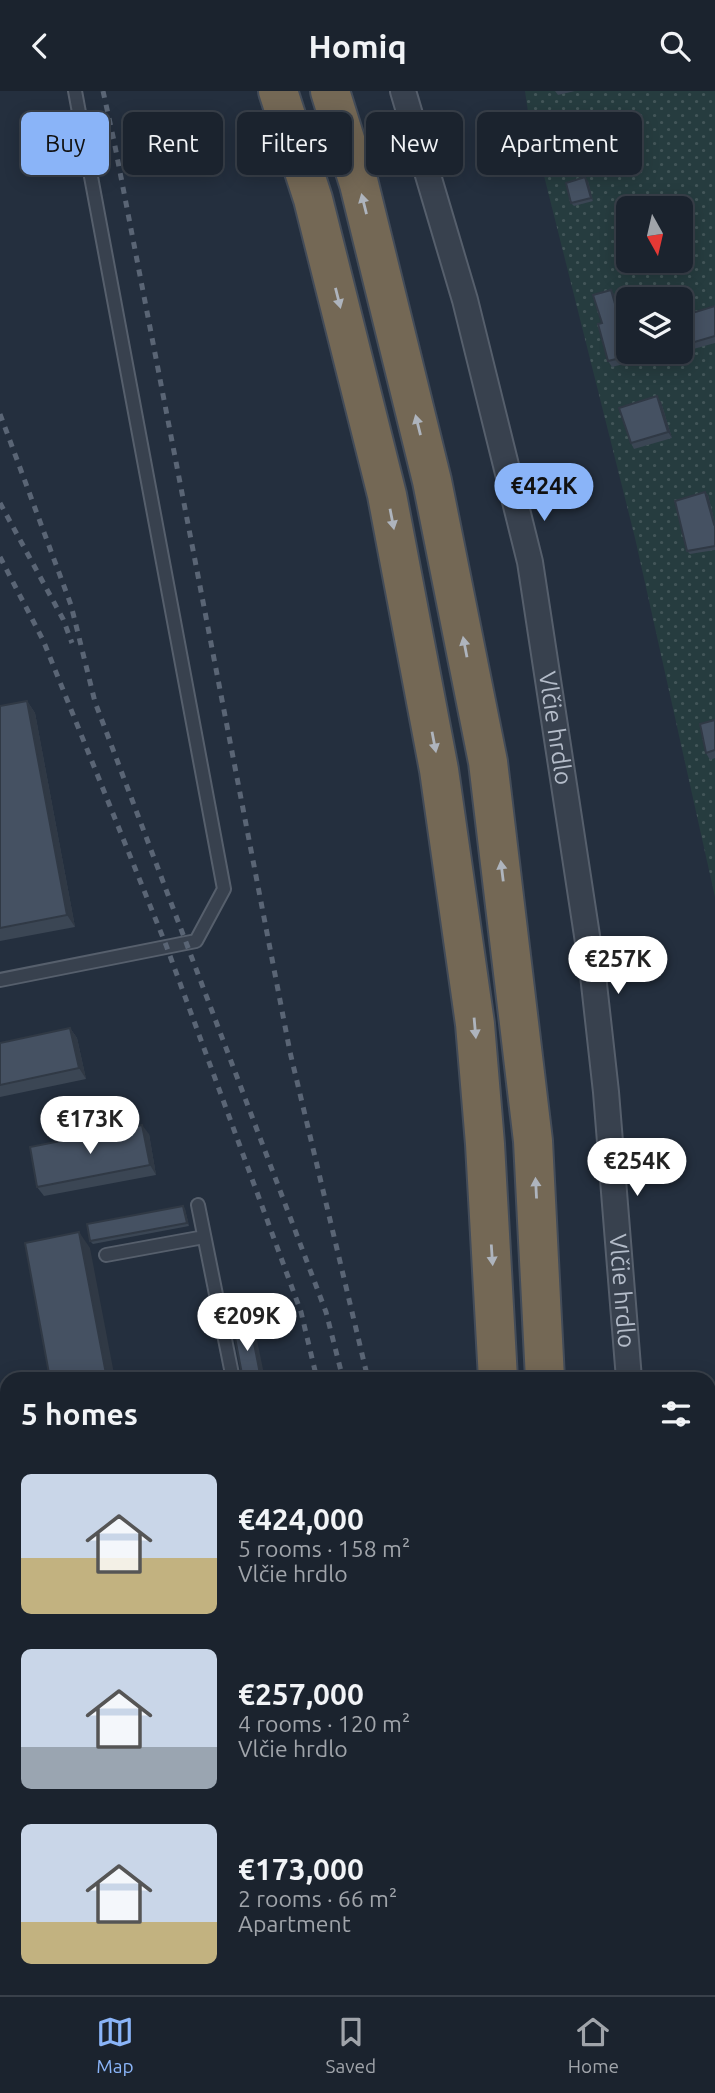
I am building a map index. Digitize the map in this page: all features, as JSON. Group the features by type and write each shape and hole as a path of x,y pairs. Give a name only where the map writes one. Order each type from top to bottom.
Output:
{"highway":[{"path":"278,91 313,199 387,495 439,770 467,960 485,1144 498,1372"},
{"path":"330,91 359,184 432,481 488,762 533,1141 545,1372"}],"street":[{"name":"Vlčie hrdlo","path":"403,91 465,300 530,562 593,975 628,1372"}],"lane":[{"path":"0,980 196,941 224,889 75,91"},
{"path":"198,1205 232,1372"},
{"path":"106,1255 204,1237"}],"green space":[{"path":"525,91 715,91 715,897 635,538 544,175 642,175 642,112 528,112"}],"building":[{"path":"585,177 591,198 571,203 566,183"},
{"path":"611,290 616,307 616,359 608,361 598,324 602,323 593,295"},
{"path":"715,306 715,336 693,342 693,313"},
{"path":"657,396 668,432 631,443 619,408"},
{"path":"705,492 715,523 715,546 687,551 675,501"},
{"path":"27,701 67,915 0,928 0,706"},
{"path":"715,720 715,750 706,753 700,724"},
{"path":"70,1028 79,1068 0,1085 0,1043"},
{"path":"142,1125 150,1165 37,1187 30,1147"},
{"path":"183,1206 187,1223 90,1241 87,1224"},
{"path":"79,1232 106,1372 49,1372 25,1243"},
{"path":"250,1323 260,1372 242,1372 233,1327"}],"railway":[{"path":"103,91 290,1052 366,1372"},
{"path":"0,414 71,605 95,702 326,1312 341,1372"},
{"path":"0,503 63,619 72,643"},
{"path":"0,557 43,640 166,945 301,1312 315,1372"}]}
